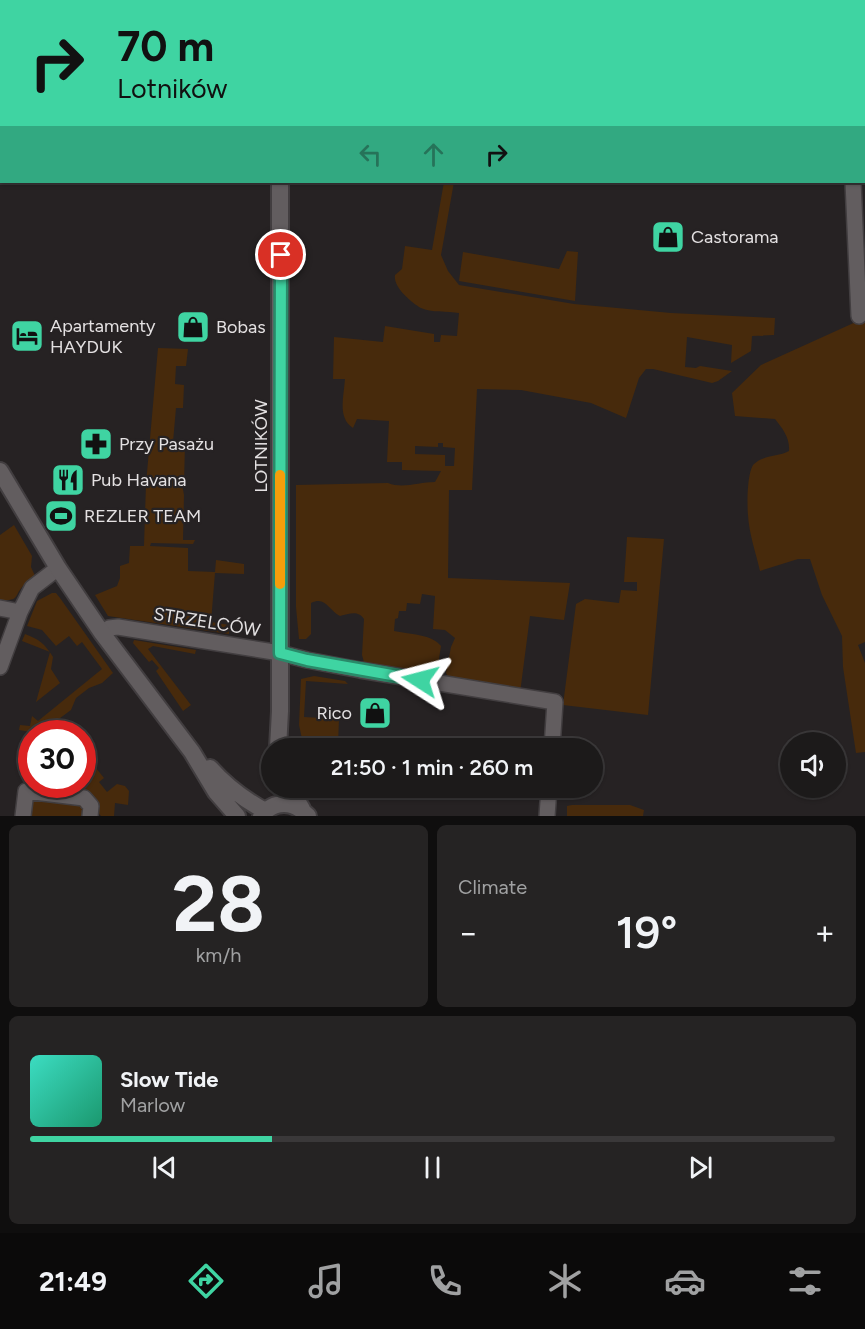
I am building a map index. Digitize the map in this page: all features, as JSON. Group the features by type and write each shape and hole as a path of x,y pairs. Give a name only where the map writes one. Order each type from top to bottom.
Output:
{"street":[{"name":"LOTNIKÓW","path":"279,738 280,183"},
{"path":"853,183 860,316"},
{"path":"0,471 58,568 102,633 192,752 216,792 237,816"},
{"path":"0,667 20,612 32,588 58,568"},
{"path":"0,608 20,612"},
{"name":"STRZELCÓW","path":"102,633 109,628 118,627 555,702 553,738"},
{"name":"LOTNIKÓW","path":"280,711 285,738"},
{"path":"192,752 231,790 246,801 266,811 286,804 305,813"},
{"path":"22,805 26,792 84,798 91,806 90,816"},
{"path":"266,811 275,798"},
{"path":"296,798 305,813"},
{"path":"547,816 548,798"}],"shaded area":[{"path":"444,183 454,183 441,255 448,271 459,285 574,304 671,313 775,318 774,335 752,336 751,351 731,363 732,345 687,337 685,367 700,366 732,371 712,383 646,369 639,378 626,418 591,403 521,390 477,389 472,490 449,490 448,578 570,583 564,620 530,616 520,693 450,681 446,673 455,638 445,630 433,629 435,596 422,594 420,604 407,603 406,611 399,611 398,618 395,619 394,631 426,637 441,646 436,677 365,666 362,655 364,619 356,614 340,616 324,602 311,603 311,634 306,639 299,639 296,607 296,485 388,483 405,485 435,482 441,471 402,470 402,462 387,462 389,421 357,419 353,428 348,424 343,413 345,379 333,379 334,337 383,342 385,326 434,334 434,342 440,342 441,335 457,336 459,313 430,311 421,308 404,294 397,284 395,275 402,269 405,246 432,250","holes":["438,443 443,443 443,447 455,448 454,466 445,466 445,455 415,454 415,446 438,447"]},
{"path":"567,251 578,252 575,301 459,281 463,252 559,269"},
{"path":"865,320 865,642 858,645 865,663 865,752 856,753 843,667 842,636 822,595 810,559 798,559 760,571 751,536 748,504 752,468 762,459 789,451 787,438 775,419 735,416 732,393 761,365 858,321"},
{"path":"158,348 188,349 186,366 176,366 175,384 184,385 183,408 176,408 173,442 185,443 184,484 182,484 184,495 183,540 195,540 193,544 151,543 150,546 188,548 188,571 215,572 216,560 244,564 244,574 215,573 211,622 229,625 229,634 108,616 95,595 117,586 120,566 129,563 130,546 144,546 146,484"},
{"path":"14,525 32,556 31,567 35,576 24,585 14,599 0,600 0,535"},
{"path":"627,537 664,539 648,715 563,705 576,604 585,599 619,603 621,590 637,591 637,582 624,582"},
{"path":"56,593 113,673 102,683 89,688 76,698 71,710 57,720 39,720 102,669 82,642 77,646 69,636 56,646 42,630 27,626 37,601"},
{"path":"25,634 38,640 50,652 22,641"},
{"path":"134,640 196,650 195,654 153,646 148,649 191,705 183,711 156,671 159,668 152,660 149,662 133,643"},
{"path":"50,652 53,657 51,669 60,683 36,702"},
{"path":"314,676 345,681 348,684 306,681 304,717 339,719 338,738 302,738 299,725 301,679"},
{"path":"96,768 104,778 99,782 107,792 117,784 125,786 129,791 128,805 115,803 114,816 101,816 84,798 96,798"},
{"path":"32,798 78,802 83,807 83,816 29,816"},
{"path":"630,805 644,810 643,816 567,816 567,806"}],"slow traffic":[{"path":"280,475 280,584"}],"place":[{"name":"Castorama","path":"668,237"},
{"name":"Bobas","path":"193,327"},
{"name":"Apartamenty HAYDUK","path":"27,336"},
{"name":"Przy Pasażu","path":"96,444"},
{"name":"Pub Havana","path":"68,480"},
{"name":"REZLER TEAM","path":"61,516"},
{"name":"Rico","path":"375,713"}],"route":[{"path":"281,255 280,653 420,680"}]}
